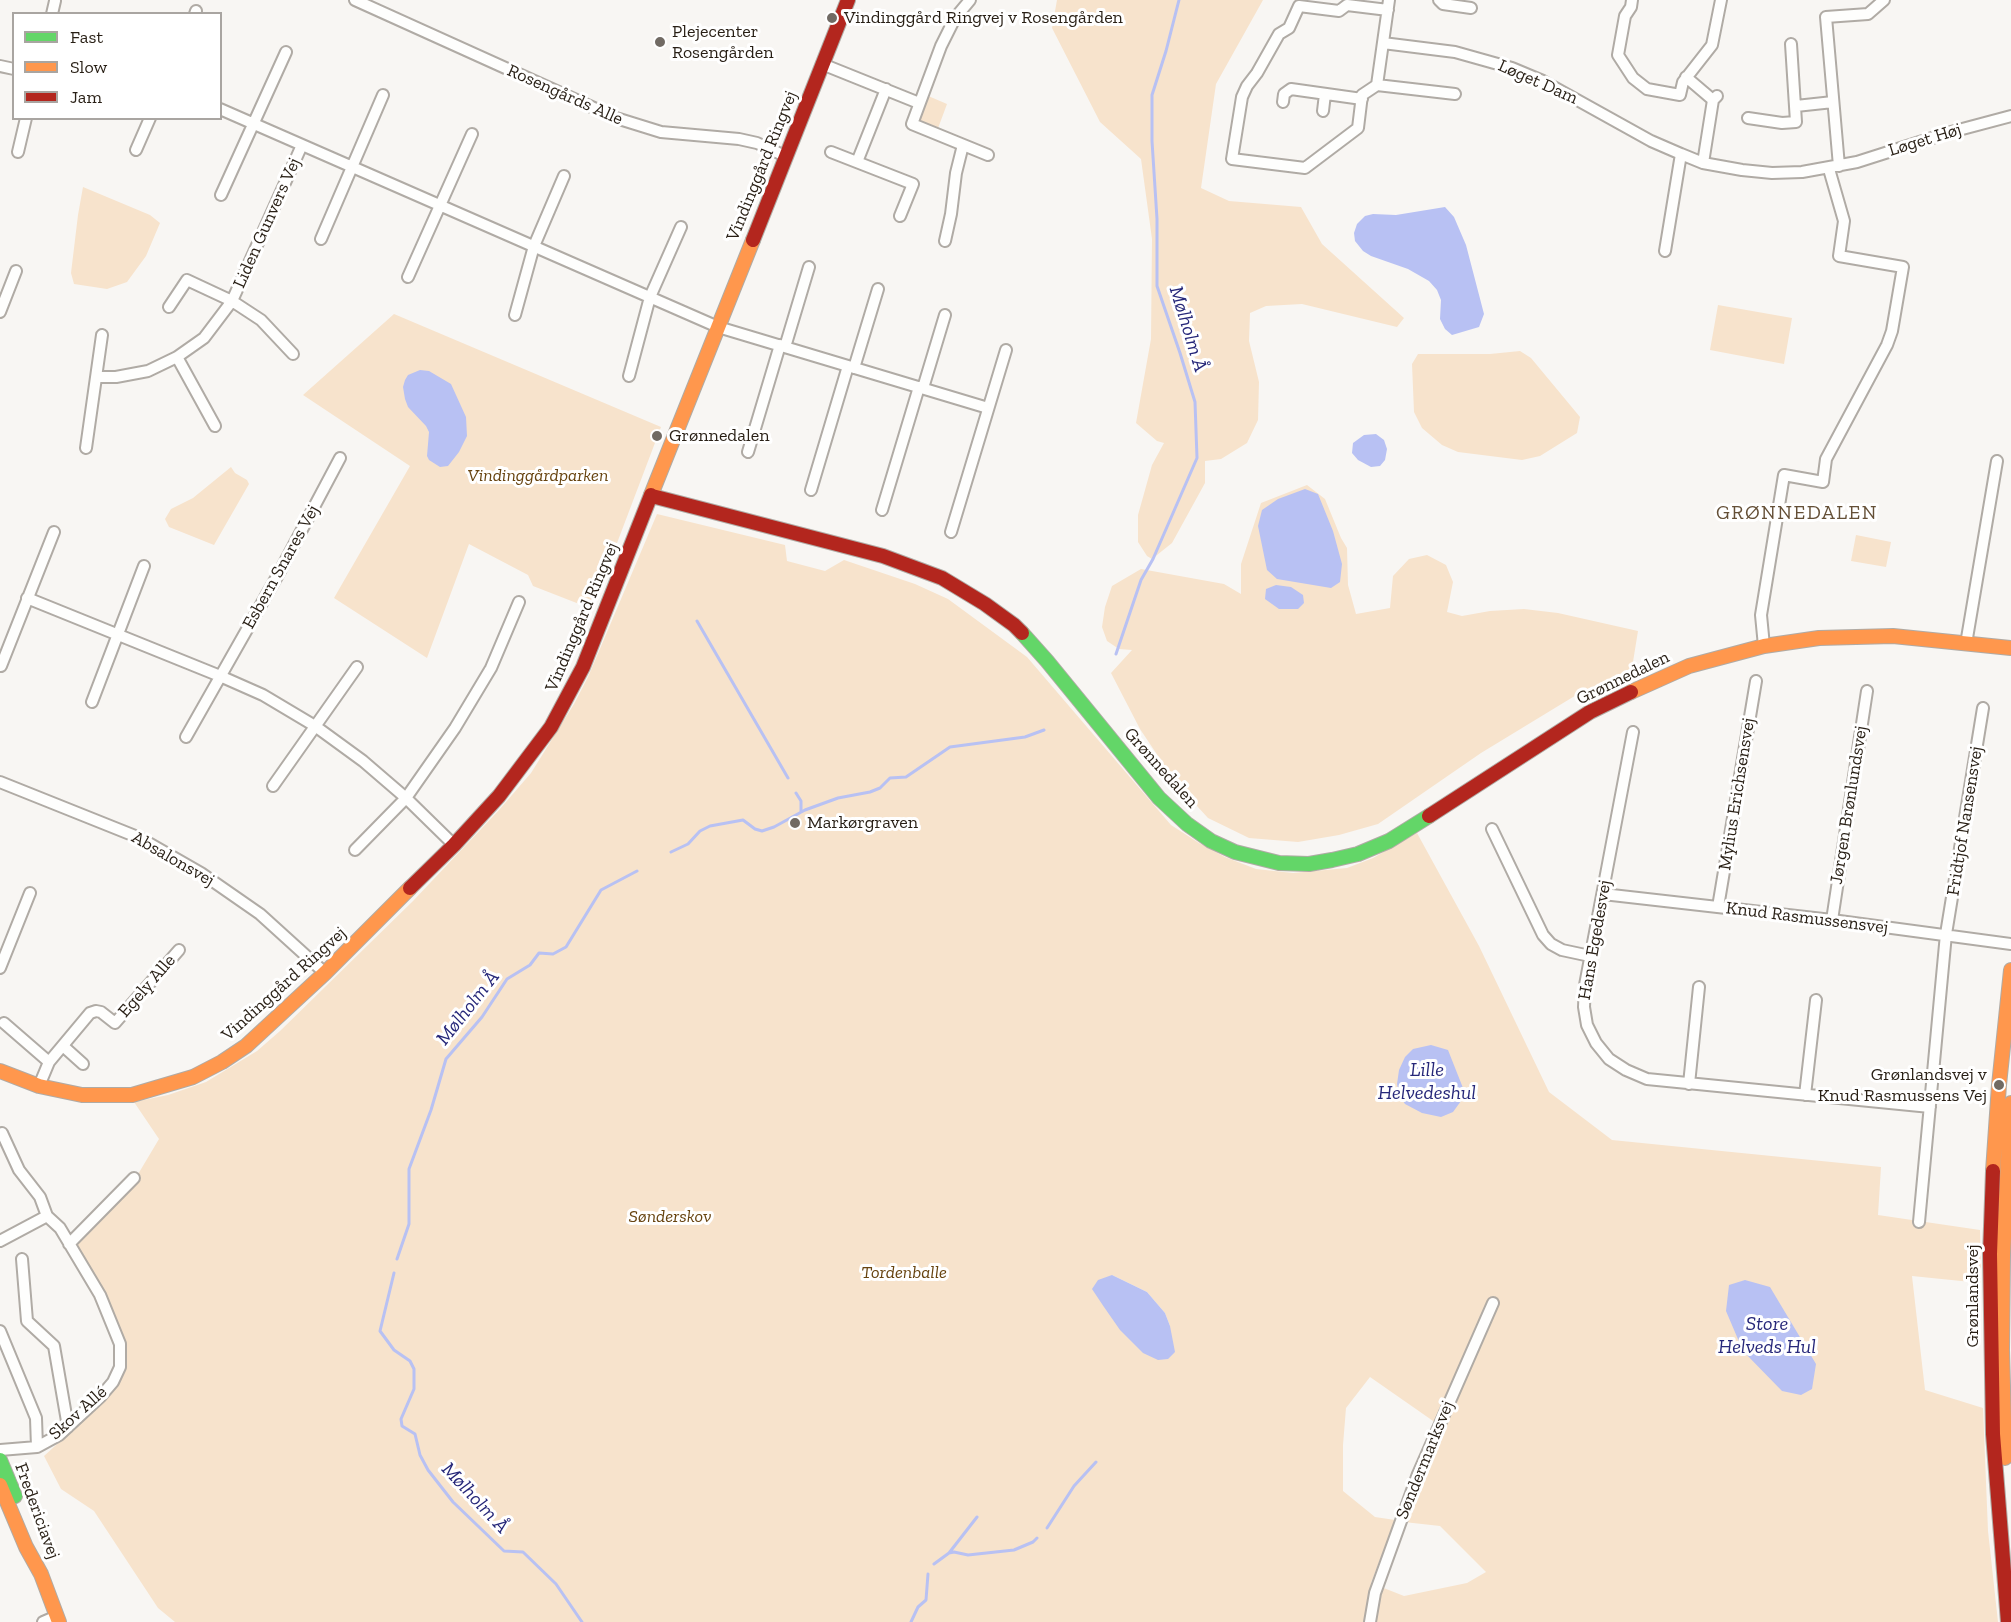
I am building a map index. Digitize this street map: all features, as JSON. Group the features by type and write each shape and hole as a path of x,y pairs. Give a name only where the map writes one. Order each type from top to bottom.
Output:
{"street":[{"name":"Rosengårds Alle","path":"355,0 616,118 661,132 739,139 757,143 785,156"},
{"name":"Vindinggård Ringvej","path":"0,1071 39,1086 82,1095 132,1095 193,1077 222,1062 246,1046 325,973 454,845 481,818 531,755 572,691 600,628 848,0"},
{"path":"970,0 955,18 941,46 912,124 988,155"},
{"path":"1439,0 1443,4 1471,8"},
{"path":"1632,0 1631,7 1625,16 1618,55 1633,78 1647,88 1680,95 1683,81 1712,45 1721,0"},
{"path":"1764,646 1761,615 1784,475 1823,482 1826,459 1892,332 1903,267 1839,256 1844,220 1834,167 1833,102 1826,17 1868,14 1884,0"},
{"path":"1377,85 1388,5 1347,5 1339,11 1299,6 1289,28 1278,34 1242,97 1232,159 1305,168 1358,128 1362,94 1377,85 1455,94"},
{"name":"Løget Dam","path":"1383,43 1455,52 1512,68 1543,81 1650,141 1681,154"},
{"path":"1748,118 1796,123 1791,44"},
{"path":"221,195 286,52"},
{"path":"822,64 919,103"},
{"path":"1686,77 1715,98 1703,163"},
{"path":"857,162 886,89"},
{"path":"1283,102 1284,94 1291,89 1362,99"},
{"path":"1323,111 1325,94"},
{"path":"321,239 383,95"},
{"path":"1796,106 1833,102"},
{"path":"222,110 718,327 988,408"},
{"name":"Løget Høj","path":"1681,154 1703,163 1772,173 1834,167 2011,116"},
{"path":"18,152 26,120"},
{"path":"136,150 149,120"},
{"path":"408,277 472,134"},
{"name":"Liden Gunvers Vej","path":"96,377 116,377 148,371 177,357 204,338 232,301 302,145"},
{"path":"945,241 951,214 948,192 963,146"},
{"path":"831,152 913,184 900,216"},
{"path":"1665,251 1681,154"},
{"path":"515,315 534,246 564,176"},
{"path":"629,376 650,297 681,227"},
{"path":"748,452 809,267"},
{"path":"0,312 16,271"},
{"name":"Liden Gunvers Vej","path":"169,307 187,280 232,301 261,320 293,354"},
{"path":"811,490 878,289"},
{"path":"882,510 945,315"},
{"path":"86,448 102,335"},
{"path":"951,532 1006,350"},
{"path":"177,357 215,426"},
{"name":"Esbern Snares Vej","path":"186,737 279,573 340,458"},
{"path":"1969,645 1997,461"},
{"name":"Grønnedalen","path":"652,496 882,556 942,578 1014,625 1159,798 1186,824 1211,841 1235,852 1279,863 1309,864 1332,860 1358,854 1389,841 1614,699 1689,666 1764,646 1818,638 1857,636 1925,639 2011,648"},
{"path":"1,666 54,532"},
{"path":"92,702 144,566"},
{"path":"27,598 220,675 263,695 315,726 363,761 406,798 454,845"},
{"path":"355,850 406,798 437,756 473,701 491,668 519,602"},
{"name":"Grønnedalen","path":"1969,645 2011,657"},
{"path":"273,786 357,667"},
{"name":"Mylius Erichsensvej","path":"1718,908 1756,681"},
{"name":"Jørgen Brønlundsvej","path":"1832,920 1867,691"},
{"name":"Fridtjof Nansensvej","path":"1919,1222 1946,934 1983,708"},
{"name":"Hans Egedesvej","path":"1633,732 1590,956 1584,1007 1587,1025 1596,1043 1609,1059 1626,1070 1647,1078 1930,1107"},
{"name":"Absalonsvej","path":"0,782 140,838 201,873 260,914 325,973"},
{"path":"1492,829 1543,935 1551,944 1562,950 1590,956"},
{"path":"0,968 30,893"},
{"name":"Knud Rasmussensvej","path":"1603,894 1832,920 2011,944"},
{"name":"Egely Alle","path":"39,1086 49,1062 90,1013 101,1012 115,1023 179,950"},
{"name":"Grønlandsvej","path":"2009,1619 1993,1434 1990,1266 1992,1187 1999,1079 2011,970"},
{"path":"1689,1084 1700,987"},
{"path":"1805,1095 1816,1000"},
{"path":"4,1023 49,1062"},
{"path":"63,1046 83,1064"},
{"name":"Grønlandsvej","path":"2011,1102 2009,1187 2003,1254 2002,1350 2003,1432 2011,1553"},
{"path":"0,1241 47,1216 40,1197 19,1170 2,1133"},
{"path":"1993,1171 2009,1172"},
{"path":"69,1244 134,1178"},
{"path":"1992,1187 2009,1187"},
{"name":"Skov Allé","path":"0,1450 37,1447 59,1435 101,1396 120,1367 120,1344 100,1295 60,1228 47,1216"},
{"path":"22,1259 27,1321 54,1346 68,1427"},
{"name":"Søndermarksvej","path":"1370,1622 1374,1593 1418,1474 1492,1303"},
{"path":"0,1331 36,1418 37,1447"},
{"name":"Fredericiavej","path":"0,1460 34,1544 41,1574"},
{"name":"Fredericiavej","path":"1,1491 41,1574 59,1620 43,1622"}],"green space":[{"path":"1057,0 1263,0 1216,84 1201,188 1229,201 1301,207 1322,244 1404,318 1397,327 1302,304 1266,306 1250,313 1249,341 1259,382 1258,420 1247,443 1221,459 1205,461 1205,483 1172,543 1152,559 1147,556 1138,542 1138,515 1152,465 1164,443 1157,441 1136,423 1151,339 1152,239 1141,159 1100,122 1052,28"},
{"path":"926,95 947,104 937,131 918,121"},
{"path":"83,187 150,215 160,223 146,256 127,282 107,289 74,284 71,273"},
{"path":"1718,305 1792,318 1784,364 1710,350"},
{"name":"Vindinggårdparken","path":"394,314 661,427 592,609 533,586 528,575 469,544 427,658 334,598 410,466 303,395"},
{"path":"1520,351 1531,358 1580,417 1577,433 1540,456 1522,460 1458,452 1442,445 1422,428 1414,412 1412,364 1418,354 1490,354"},
{"path":"231,467 249,484 214,545 169,527 165,519 171,509 193,498"},
{"path":"1307,485 1325,499 1347,548 1348,585 1356,614 1390,608 1393,576 1409,559 1427,555 1446,565 1453,582 1447,612 1462,616 1490,611 1524,609 1558,613 1638,631 1632,668 1573,697 1481,753 1378,824 1339,835 1298,842 1249,838 1208,818 1176,783 1140,729 1111,673 1132,650 1119,649 1107,641 1102,627 1105,607 1112,586 1141,569 1224,584 1241,594 1241,564 1261,503"},
{"name":"Sønderskov","path":"657,514 785,545 787,561 825,571 844,560 915,584 948,599 1027,657 1171,825 1225,857 1256,869 1293,873 1347,868 1373,858 1417,833 1479,946 1549,1092 1612,1140 1881,1167 1878,1215 1980,1230 1981,1283 1912,1276 1925,1390 1983,1408 1988,1531 1998,1622 175,1622 158,1608 94,1511 61,1489 44,1456 102,1403 114,1388 121,1338 74,1246 131,1186 159,1139 134,1102 168,1095 206,1082 257,1051 280,1031 413,901 499,810 531,773 588,677","holes":["1112,1275 1147,1292 1165,1313 1170,1326","1370,1377 1436,1423 1395,1520 1375,1517 1343,1491 1346,1408","1395,1521 1440,1526 1486,1572 1467,1583 1404,1596 1371,1583"]},
{"path":"1856,535 1891,542 1886,567 1851,561"}],"water":[{"path":"1445,207 1454,217 1466,245 1484,314 1479,327 1452,335 1445,329 1440,319 1441,300 1437,290 1429,281 1408,269 1363,251 1355,241 1354,233 1357,224 1365,216 1396,215"},
{"path":"420,370 429,371 451,384 466,417 467,436 459,452 448,466 440,467 429,460 427,456 429,432 408,407 405,399 403,387 405,380 408,375"},
{"path":"1376,434 1384,440 1387,449 1385,460 1380,466 1371,467 1358,460 1352,453 1353,443 1364,435"},
{"path":"1305,489 1318,494 1333,531 1342,564 1340,582 1331,588 1277,579 1267,570 1258,526 1262,510 1278,499"},
{"path":"1276,585 1291,587 1303,595 1304,603 1298,609 1279,609 1265,599 1266,589"},
{"name":"Lille Helvedeshul","path":"1431,1045 1448,1050 1463,1088 1461,1101 1453,1112 1441,1117 1422,1113 1405,1104 1399,1095 1397,1084 1399,1070 1405,1057 1413,1049"},
{"path":"1112,1275 1147,1292 1165,1313 1175,1352 1168,1359 1158,1360 1143,1353 1120,1330 1092,1289 1098,1280"},
{"name":"Store Helveds Hul","path":"1745,1280 1770,1287 1816,1364 1812,1389 1801,1395 1782,1391 1743,1351 1726,1311 1729,1285"}],"waterway":[{"name":"Mølholm Å","path":"1116,654 1141,580 1153,559 1197,458 1195,402 1157,286 1152,95 1179,0"},
{"path":"697,621 788,778"},
{"name":"Mølholm Å","path":"671,852 688,844 700,831 710,826 743,820 762,831 805,810 838,798 870,792 880,788 890,778 906,777 950,747 1025,737 1044,730"},
{"path":"796,793 801,801 801,812"},
{"name":"Mølholm Å","path":"397,1259 409,1224 409,1169 431,1110 446,1059 482,1017 507,979 530,965 539,953 553,954 566,947 601,890 637,871"},
{"name":"Mølholm Å","path":"394,1273 380,1331 394,1350 410,1361 414,1369 414,1389 401,1419 402,1426 415,1434 420,1455 428,1470 453,1502 504,1551 523,1552 556,1584 582,1622"},
{"path":"1047,1528 1074,1486 1096,1462"},
{"path":"949,1553 977,1517"},
{"path":"934,1564 949,1553 968,1555 1014,1550 1037,1538"},
{"path":"911,1622 918,1607 926,1600 928,1574"}],"traffic: fast":[{"path":"1022,633 1159,798 1187,824 1211,841 1235,852 1279,863 1309,864 1332,860 1358,854 1389,841 1429,816"},
{"path":"0,1460 15,1496"}],"traffic: slow":[{"path":"651,495 753,240"},
{"path":"1631,692 1689,666 1764,646 1819,638 1893,636 2011,648"},
{"path":"0,1071 39,1086 82,1095 132,1095 193,1077 246,1046 325,973 410,888"},
{"path":"1993,1171 2011,970"},
{"path":"2005,1458 2002,1350 2003,1255 2011,1103"},
{"path":"0,1485 26,1547 41,1574 59,1622"}],"traffic: jam":[{"path":"753,240 848,0"},
{"path":"410,888 499,796 551,727 583,667 651,495"},
{"path":"652,496 883,556 942,578 985,604 1022,633"},
{"path":"1429,816 1590,712 1631,692"},
{"path":"1993,1171 1990,1254 1993,1434 2008,1622"}],"place":[{"name":"Vindinggård Ringvej v Rosengården","path":"832,18"},
{"name":"Plejecenter Rosengården","path":"660,42"},
{"name":"Grønnedalen","path":"657,436"},
{"name":"Markørgraven","path":"795,823"},
{"name":"Grønlandsvej v Knud Rasmussens Vej","path":"1999,1085"}],"district":[{"name":"GRØNNEDALEN","path":"1797,513"}],"park label":[{"name":"Tordenballe","path":"904,1273"}]}
